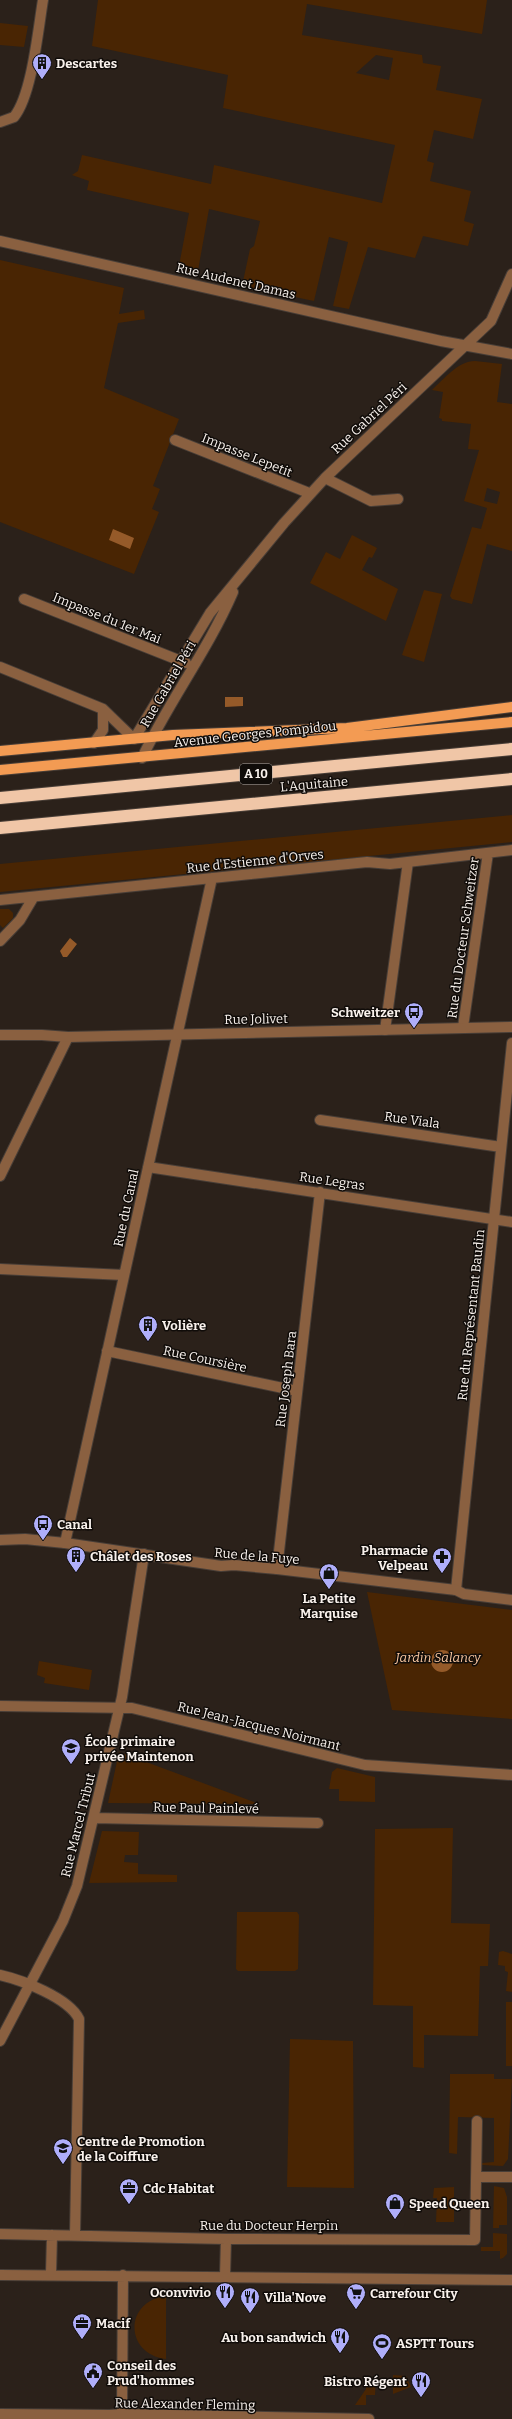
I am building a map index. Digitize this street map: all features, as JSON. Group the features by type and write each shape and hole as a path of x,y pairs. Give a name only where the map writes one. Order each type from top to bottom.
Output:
{"highway":[{"name":"L'Aquitaine","path":"0,798 512,749"},
{"name":"L'Aquitaine","path":"0,828 512,779"}],"main road":[{"name":"Avenue Georges Pompidou","path":"0,751 152,737 251,730 346,728 512,707"},
{"name":"Avenue Georges Pompidou","path":"0,770 142,758 512,722"}],"street":[{"path":"0,122 14,117 21,105 32,62 43,0"},
{"name":"Rue Audenet Damas","path":"0,241 466,346 512,354"},
{"name":"Rue Gabriel Péri","path":"134,739 210,613 238,581 284,522 310,493 491,321 512,274"},
{"name":"Impasse Lepetit","path":"175,440 310,493"},
{"path":"325,478 371,501 398,499"},
{"name":"Rue Gabriel Péri","path":"142,758 152,737 221,618 238,581"},
{"name":"Impasse du 1er Mai","path":"24,599 193,666"},
{"path":"0,667 103,710 134,739"},
{"path":"94,743 103,730 103,710"},
{"name":"Rue d'Estienne d'Orves","path":"0,900 33,898 367,862 384,864 512,850"},
{"name":"Rue du Docteur Schweitzer","path":"463,1027 488,853"},
{"path":"385,1030 408,862"},
{"name":"Rue du Canal","path":"65,1544 212,878"},
{"path":"0,941 20,920 33,898"},
{"name":"Rue Jolivet","path":"0,1035 42,1034 68,1037 463,1027 512,1028"},
{"path":"0,1176 68,1037"},
{"name":"Rue du Représentant Baudin","path":"456,1590 494,1219 505,1142 512,1043"},
{"name":"Rue Viala","path":"320,1120 505,1142"},
{"name":"Rue Legras","path":"148,1167 512,1222"},
{"name":"Rue Joseph Bara","path":"277,1569 320,1192"},
{"path":"0,1269 124,1275"},
{"name":"Rue Coursière","path":"108,1351 297,1391"},
{"name":"Rue de la Fuye","path":"0,1540 25,1539 144,1554 221,1566 234,1565 277,1569 456,1590 464,1594 512,1600"},
{"name":"Rue Marcel Tribut","path":"0,2040 69,1906 77,1886 120,1708 144,1554"},
{"name":"Rue Jean-Jacques Noirmant","path":"0,1706 132,1708 365,1765 512,1775"},
{"name":"Rue Paul Painlevé","path":"94,1818 318,1823"},
{"path":"0,1975 19,1979 41,1989 75,2012 79,2019 75,2235"},
{"name":"Rue du Docteur Herpin","path":"0,2234 226,2239 475,2240 477,2121"},
{"path":"476,2177 512,2177"},
{"path":"50,2274 52,2235"},
{"path":"225,2276 226,2239"},
{"path":"0,2275 50,2274 512,2280"},
{"path":"122,2414 123,2275"},
{"name":"Rue Alexander Fleming","path":"0,2414 110,2416 122,2414 369,2419"}],"green space":[{"path":"98,0 487,0 482,34 307,4 302,35 422,55 423,63 441,66 436,90 482,99 473,139 434,130 427,161 434,163 430,181 471,191 464,221 474,224 468,246 423,236 415,258 368,247 349,309 333,306 348,242 329,237 314,301 242,286 250,249 254,246 260,221 209,209 197,276 178,271 189,213 87,190 89,181 72,175 78,171 82,155 211,184 214,165 382,203 395,145 223,108 228,75 92,46","holes":["376,55 393,58 389,80 356,73"]},
{"path":"0,23 28,26 24,47 0,45"},
{"path":"0,260 124,288 119,314 144,310 145,319 118,323 104,388 179,419 153,486 160,489 152,509 159,512 134,574 0,522"},
{"path":"475,361 502,364 497,402 512,404 512,551 487,544 472,604 452,599 450,596 472,527 481,529 487,508 464,501 479,450 468,449 471,424 442,421 442,419 439,418 443,392 432,390 457,367","holes":["487,488 500,492 497,504 484,501"]},
{"path":"352,535 377,548 372,558 369,557 362,570 398,589 386,621 310,583 326,552 340,559"},
{"path":"424,590 442,594 424,662 402,655"},
{"path":"512,815 512,842 0,892 0,864"},
{"path":"0,909 9,909 13,913 13,918 3,928 0,925"},
{"name":"Jardin Salancy","path":"367,1592 512,1610 512,1719 392,1710"},
{"path":"39,1661 92,1670 89,1690 44,1683 45,1678 37,1675"},
{"path":"119,1752 257,1803 257,1804 108,1803"},
{"path":"337,1768 375,1777 375,1802 339,1801 339,1789 329,1789 332,1772"},
{"path":"453,1828 451,1923 490,1924 488,1966 480,1966 478,2036 424,2035 424,2068 413,2067 413,2006 373,2005 375,1829"},
{"path":"102,1831 139,1832 138,1855 125,1855 124,1862 138,1863 138,1874 177,1875 177,1882 89,1883"},
{"path":"237,1912 297,1912 299,1915 298,1969 295,1971 238,1971 236,1969"},
{"path":"503,1951 512,1954 512,1992 506,1991 508,1972 505,1971 505,1966 498,1965 499,1952"},
{"path":"506,2002 512,2002 512,2066 506,2066"},
{"path":"290,2039 353,2041 354,2188 287,2187"},
{"path":"450,2074 494,2074 494,2079 512,2079 508,2159 503,2166 482,2165 482,2163 494,2162 494,2118 458,2117 457,2154 449,2153"},
{"path":"494,2186 504,2188 507,2197 507,2225 499,2225 499,2228 493,2228"},
{"path":"454,2187 454,2222 436,2222 437,2198 433,2198 434,2188"},
{"path":"493,2233 507,2234 507,2254 500,2259 500,2251 481,2251 481,2247 493,2247"},
{"path":"166,2296 166,2359 152,2355 142,2348 136,2338 134,2328 136,2317 142,2307 152,2300"},
{"path":"393,2375 406,2376 411,2387 393,2394"},
{"path":"376,2379 375,2395 366,2395 366,2405 355,2405 366,2389 366,2380"}],"shaded area":[{"path":"113,529 134,538 130,549 109,540"},
{"path":"225,697 243,697 243,706 225,707"},
{"path":"70,938 77,944 67,957 63,957 60,951"},
{"path":"442,1650 450,1653 453,1661 450,1669 442,1672 434,1669 431,1661 434,1653"}],"place":[{"name":"Descartes","path":"42,80"},
{"name":"Schweitzer","path":"414,1029"},
{"name":"Volière","path":"148,1342"},
{"name":"Canal","path":"43,1541"},
{"name":"Châlet des Roses","path":"76,1573"},
{"name":"Pharmacie Velpeau","path":"442,1574"},
{"name":"La Petite Marquise","path":"329,1590"},
{"name":"École primaire privée Maintenon","path":"71,1765"},
{"name":"Centre de Promotion de la Coiffure","path":"63,2165"},
{"name":"Cdc Habitat","path":"129,2205"},
{"name":"Speed Queen","path":"395,2220"},
{"name":"Oconvivio","path":"225,2309"},
{"name":"Carrefour City","path":"356,2310"},
{"name":"Villa'Nove","path":"250,2314"},
{"name":"Macif","path":"82,2340"},
{"name":"Au bon sandwich","path":"340,2354"},
{"name":"ASPTT Tours","path":"382,2360"},
{"name":"Conseil des Prud'hommes","path":"93,2389"},
{"name":"Bistro Régent","path":"421,2398"}]}
